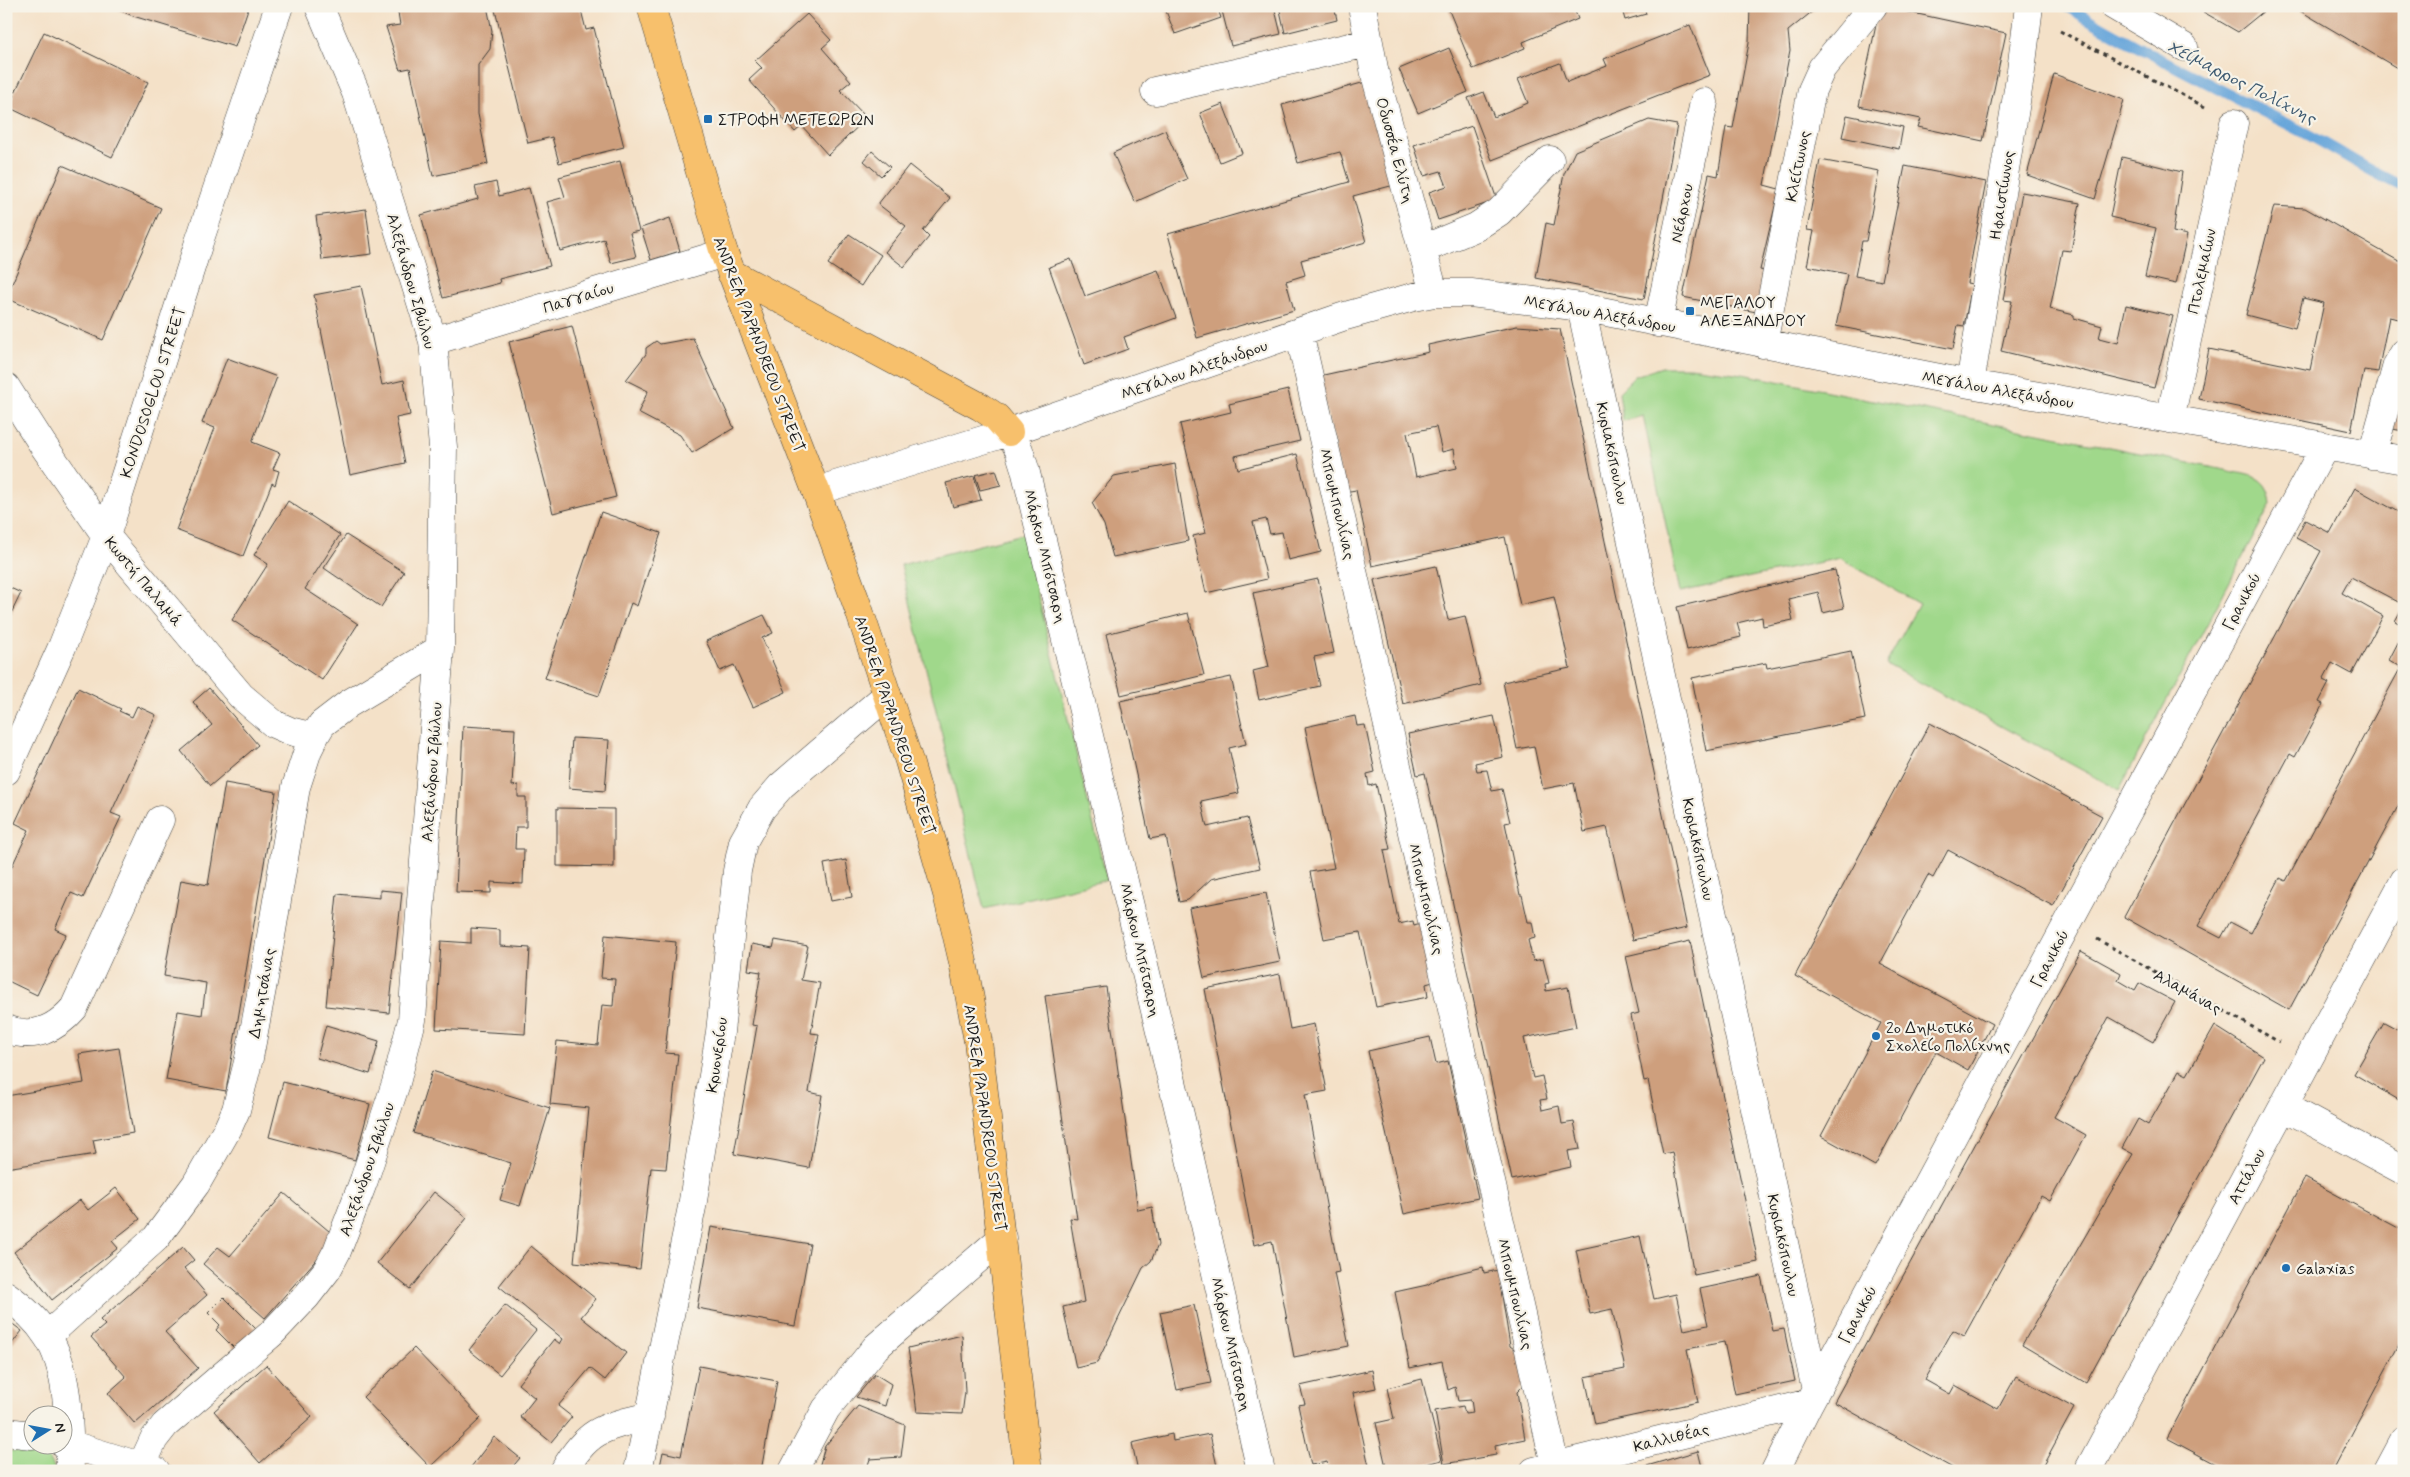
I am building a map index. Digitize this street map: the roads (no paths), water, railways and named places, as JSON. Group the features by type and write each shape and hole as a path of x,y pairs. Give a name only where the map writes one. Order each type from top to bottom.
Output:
{"main road":[{"name":"ANDREA PAPANDREOU STREET","path":"651,6 728,263 816,491 887,695 933,839 963,962 978,1040 1028,1471"},
{"path":"728,263 804,310 982,407 996,417 1009,432"}],"street":[{"name":"KONDOSOGLOU STREET","path":"6,771 62,648 106,536 196,252 279,6"},
{"name":"Αλεξάνδρου Σβώλου","path":"149,1469 154,1439 165,1425 244,1359 286,1320 314,1287 337,1251 383,1125 412,1020 440,649 443,448 433,341 356,93 319,6"},
{"name":"Οδυσσέα Ελύτη","path":"1362,6 1368,43 1434,293"},
{"name":"Κλείτωνος","path":"1763,344 1812,90 1822,68 1873,6"},
{"path":"2114,6 2184,47"},
{"name":"Ηφαιστίωνος","path":"1970,384 2022,71 2022,9"},
{"path":"1155,91 1368,43"},
{"name":"Νεάρχου","path":"1658,323 1704,102"},
{"name":"Πτολεμαίων","path":"2170,419 2234,123"},
{"path":"1423,249 1476,227 1500,212 1550,160"},
{"name":"Παγγαίου","path":"433,341 728,263"},
{"name":"Μεγάλου Αλεξάνδρου","path":"816,491 1009,432 1299,332 1391,303 1434,293 1471,293 1581,307 1970,384 2404,460"},
{"name":"Κυριακόπουλου","path":"1581,307 1812,1397"},
{"name":"Μπουμπουλίνας","path":"1299,332 1544,1468"},
{"path":"2372,455 2397,365 2404,353"},
{"name":"Κωστή Παλαμά","path":"6,387 43,446 106,536 241,696 274,724 290,731 316,734"},
{"name":"Μάρκου Μπότσαρη","path":"1009,432 1019,450 1025,469 1098,770 1261,1471"},
{"name":"Γρανικού","path":"1779,1470 1812,1397 2325,446"},
{"name":"Δημητσάνας","path":"47,1336 156,1238 191,1192 228,1128 246,1074 296,787 308,750 316,734 322,724 348,704 440,649"},
{"name":"Κρυονερίου","path":"638,1471 692,1207 720,1032 737,871 743,842 762,808 781,786 887,695"},
{"path":"6,1029 14,1032 33,1033 50,1029 64,1020 74,1008 160,820"},
{"name":"Αττάλου","path":"2088,1471 2404,881"},
{"path":"2283,1106 2404,1171"},
{"path":"793,1471 826,1409 876,1347 1002,1238"},
{"path":"6,1295 26,1312 47,1336 55,1351 63,1382 64,1404"},
{"name":"Καλλιθέας","path":"1544,1468 1812,1397"},
{"path":"564,1471 575,1451 587,1437 616,1424 650,1416"},
{"path":"6,1432 22,1434"},
{"path":"2388,1471 2404,1441"},
{"path":"72,1445 149,1469"},
{"path":"68,1454 70,1471"}],"waterway":[{"name":"Χείμαρρος Πολίχνης","path":"2066,6 2155,56 2307,134 2404,187"}],"place":[{"name":"ΣΤΡΟΦΗ ΜΕΤΕΩΡΩΝ","path":"708,119"},
{"name":"ΜΕΓΑΛΟΥ ΑΛΕΞΑΝΔΡΟΥ","path":"1690,311"},
{"name":"2ο Δημοτικό Σχολείο Πολίχνης","path":"1876,1036"},
{"name":"Galaxias","path":"2286,1268"}]}
